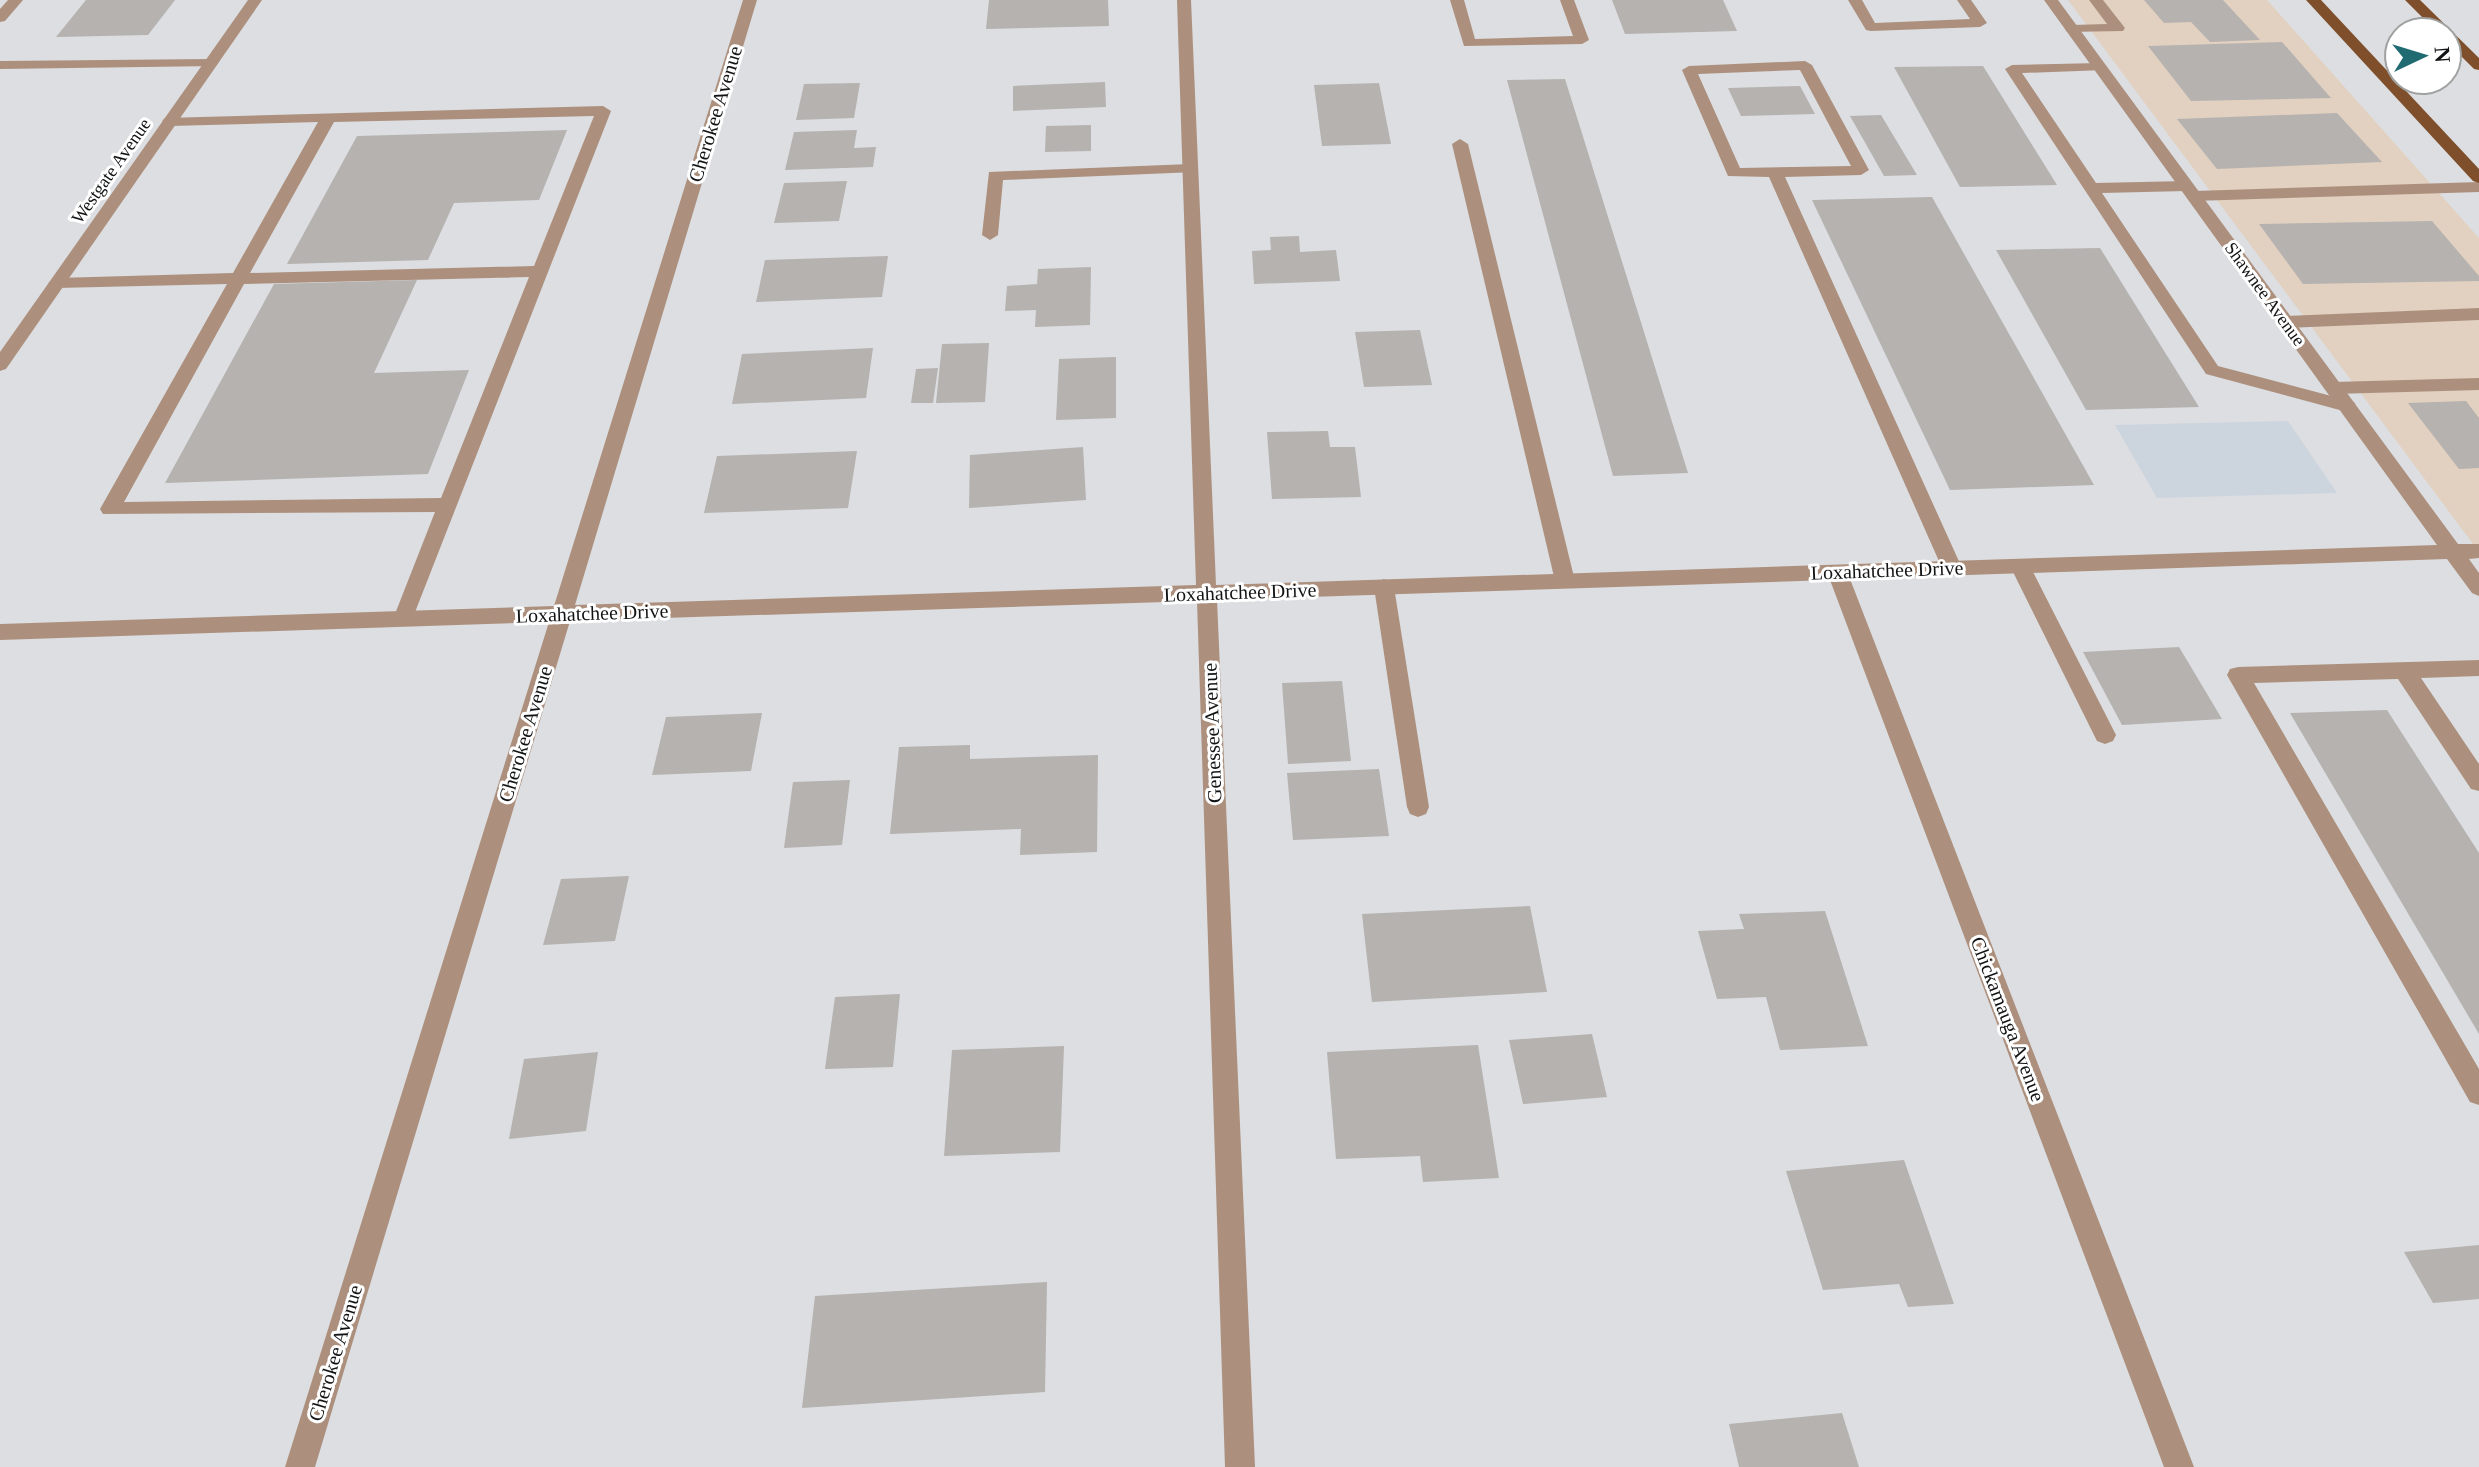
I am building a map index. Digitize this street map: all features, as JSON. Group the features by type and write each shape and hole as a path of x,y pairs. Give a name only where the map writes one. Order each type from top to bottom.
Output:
{"main road":[{"path":"2313,0 2479,178"},
{"path":"2412,0 2428,16"},
{"path":"2463,50 2479,66"}],"street":[{"path":"0,18 16,0"},
{"name":"Westgate Avenue","path":"0,365 255,0"},
{"name":"Cherokee Avenue","path":"300,1467 750,0"},
{"name":"Genessee Avenue","path":"1184,0 1240,1467"},
{"path":"1457,0 1469,43 1582,40 1567,0"},
{"path":"1855,0 1871,27 1980,23 1964,0"},
{"name":"Shawnee Avenue","path":"2051,0 2479,588"},
{"path":"2072,29 2118,28 2096,0"},
{"path":"0,65 211,63"},
{"path":"1805,65 1861,170 1775,172 1734,173 1689,70 1805,65"},
{"path":"2100,67 2012,69 2212,370 2347,406"},
{"path":"170,121 603,111 403,619"},
{"path":"328,118 110,509 448,505"},
{"path":"1460,144 1565,581"},
{"path":"990,235 995,175 1190,169"},
{"path":"1775,172 1952,568"},
{"path":"2091,188 2190,191 2479,187"},
{"path":"57,283 540,271"},
{"path":"2285,322 2479,314"},
{"path":"2333,388 2479,384"},
{"name":"Loxahatchee Drive","path":"0,632 2479,551"},
{"path":"2020,566 2105,735"},
{"name":"Chickamauga Avenue","path":"1837,572 2179,1467"},
{"path":"1384,587 1418,807"},
{"path":"2479,668 2238,675 2479,1093"},
{"path":"2404,670 2479,782"}],"shaded area":[{"path":"2068,0 2267,0 2479,238 2479,552"},
{"path":"2288,421 2337,493 2157,498 2115,425"}],"building":[{"path":"86,0 175,0 148,35 56,37"},
{"path":"989,0 1108,0 1109,26 986,29"},
{"path":"1612,0 1723,0 1737,31 1625,34"},
{"path":"2144,0 2223,0 2260,40 2210,42 2191,22 2164,23"},
{"path":"2282,42 2331,98 2191,101 2148,46"},
{"path":"1983,66 2057,185 1960,187 1894,67"},
{"path":"1565,79 1688,473 1613,476 1507,80"},
{"path":"1105,82 1106,107 1013,111 1013,86"},
{"path":"860,83 854,118 796,120 804,84"},
{"path":"1379,83 1391,144 1322,146 1314,85"},
{"path":"1800,86 1815,114 1741,116 1728,88"},
{"path":"2337,113 2382,162 2217,169 2177,119"},
{"path":"1881,115 1917,175 1884,176 1850,116"},
{"path":"1091,125 1091,151 1045,152 1046,126"},
{"path":"567,130 539,200 454,203 428,260 287,264 357,136"},
{"path":"857,130 854,148 876,147 873,167 785,170 794,132"},
{"path":"847,181 839,221 774,223 784,183"},
{"path":"1932,197 2094,485 1950,490 1812,200"},
{"path":"2432,221 2479,276 2479,281 2303,284 2259,224"},
{"path":"1299,236 1300,252 1336,250 1340,281 1254,284 1252,251 1271,250 1270,237"},
{"path":"2100,248 2199,407 2086,410 1996,250"},
{"path":"888,256 882,297 756,302 765,260"},
{"path":"1091,267 1090,325 1035,327 1036,310 1005,311 1007,286 1037,284 1038,269"},
{"path":"417,280 374,373 469,370 428,474 165,483 274,284"},
{"path":"1420,330 1432,385 1364,387 1355,332"},
{"path":"989,343 985,402 936,403 942,344"},
{"path":"873,348 866,398 732,404 742,354"},
{"path":"1116,357 1116,418 1056,420 1059,359"},
{"path":"938,368 933,403 911,403 916,369"},
{"path":"2466,401 2479,418 2479,468 2459,469 2408,403"},
{"path":"1328,431 1330,447 1355,447 1361,497 1272,499 1267,432"},
{"path":"1083,447 1086,500 969,508 970,455"},
{"path":"857,451 848,508 704,513 717,456"},
{"path":"2179,647 2222,719 2122,725 2083,652"},
{"path":"1342,681 1351,761 1288,764 1282,683"},
{"path":"2387,710 2479,853 2479,1034 2290,713"},
{"path":"762,713 751,771 652,775 666,717"},
{"path":"970,745 970,759 1098,755 1097,852 1020,855 1021,829 890,834 899,747"},
{"path":"1379,769 1389,836 1293,840 1287,773"},
{"path":"850,780 842,845 784,848 793,782"},
{"path":"629,876 615,941 543,945 561,879"},
{"path":"1530,906 1547,992 1372,1002 1362,914"},
{"path":"1825,911 1868,1046 1780,1050 1766,997 1717,999 1698,931 1744,929 1739,914"},
{"path":"900,994 893,1067 825,1069 835,997"},
{"path":"1592,1034 1607,1097 1523,1104 1509,1040"},
{"path":"1478,1045 1499,1178 1423,1182 1420,1156 1336,1159 1327,1052"},
{"path":"1064,1046 1060,1152 944,1156 952,1050"},
{"path":"598,1052 586,1131 509,1139 524,1059"},
{"path":"1904,1160 1954,1304 1908,1307 1899,1284 1823,1290 1786,1171"},
{"path":"2479,1245 2479,1299 2433,1303 2404,1252"},
{"path":"1047,1282 1045,1392 802,1408 815,1296"},
{"path":"1842,1413 1859,1467 1739,1467 1729,1424"}]}
